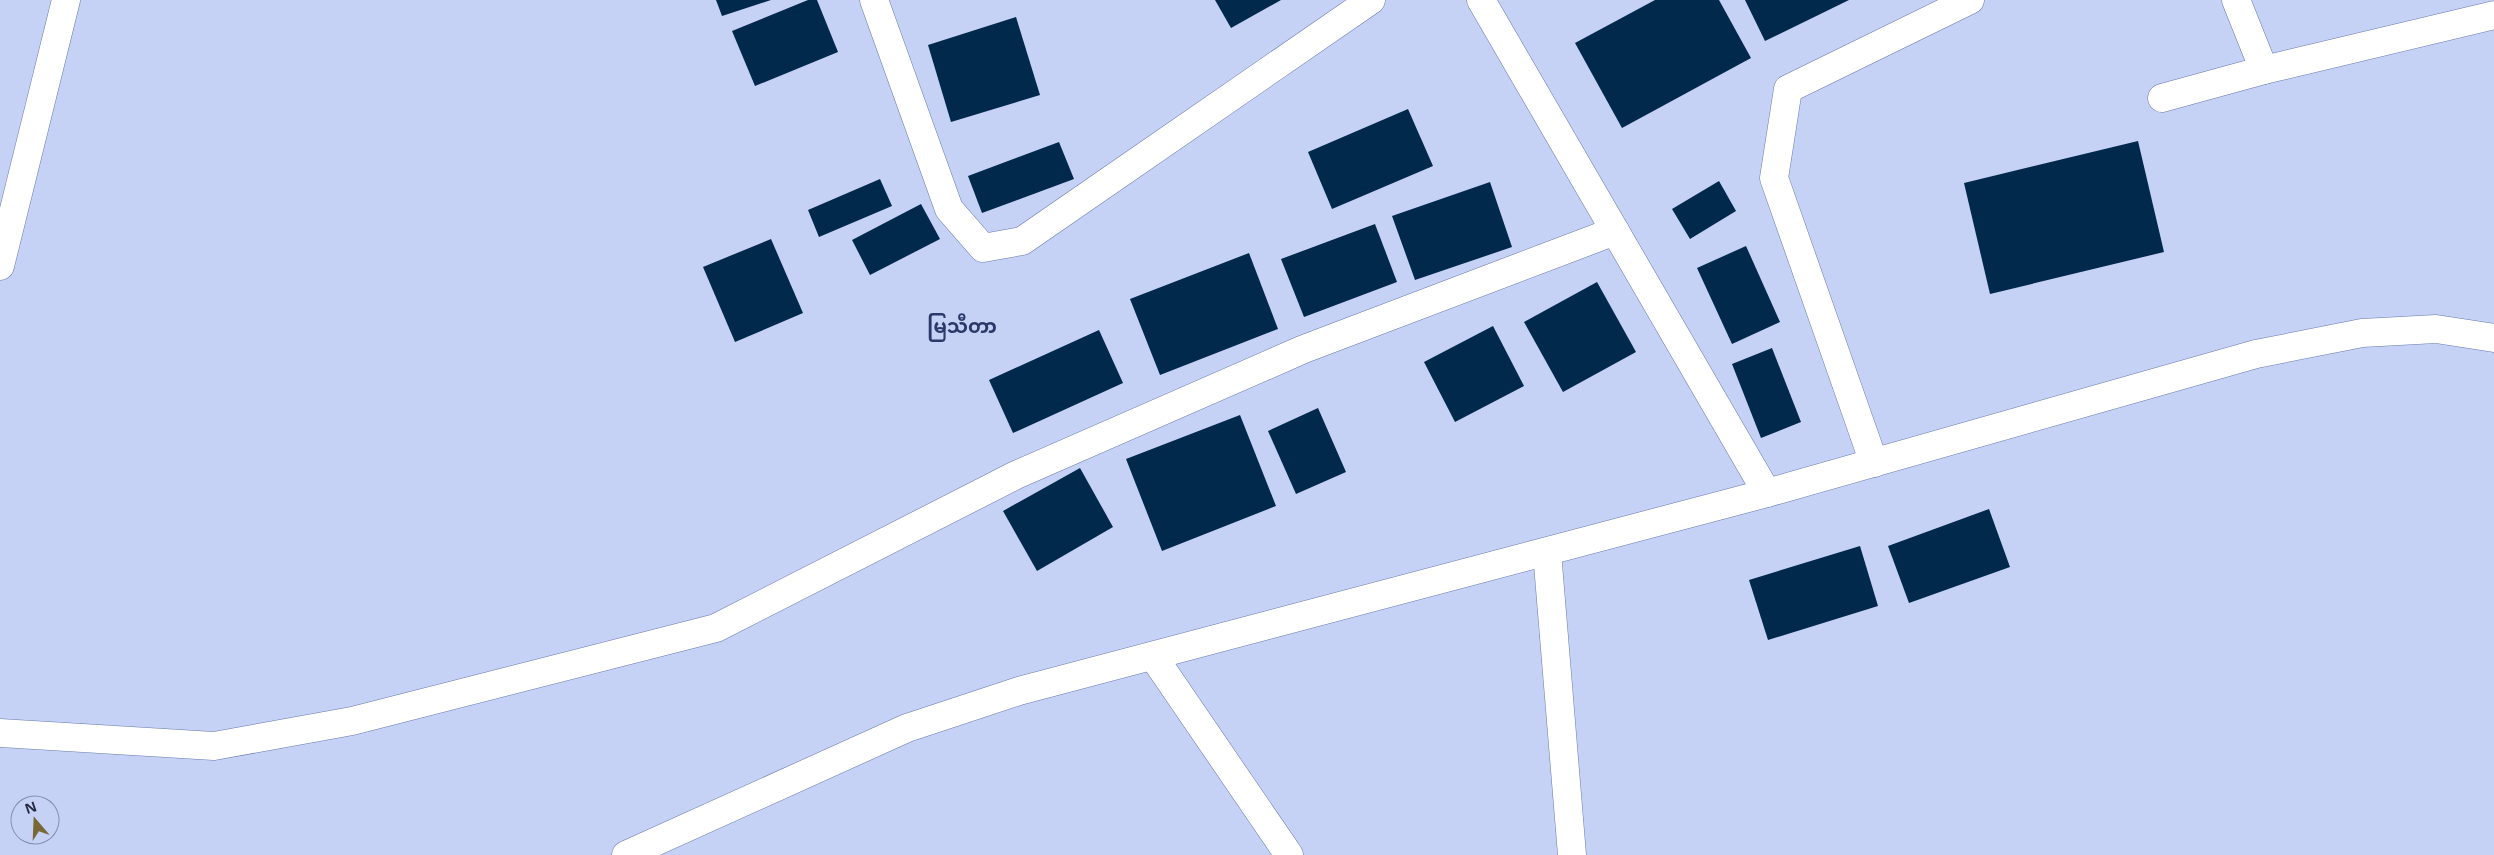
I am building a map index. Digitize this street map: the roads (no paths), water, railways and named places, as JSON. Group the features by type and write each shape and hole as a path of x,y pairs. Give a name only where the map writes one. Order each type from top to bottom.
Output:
{"street":[{"path":"0,266 66,0"},
{"path":"874,0 949,209 983,248 1022,241 1371,0"},
{"path":"1482,0 1767,493"},
{"path":"1874,463 1774,178 1788,89 1970,0"},
{"path":"2236,0 2264,70"},
{"path":"2162,98 2264,70 2494,15"},
{"path":"0,733 214,746 352,721 716,628 1016,475 1304,349 1615,231"},
{"path":"626,855 907,728 1019,692 1767,493 2256,354 2362,333 2436,329 2494,338"},
{"path":"1547,552 1572,855"},
{"path":"1153,656 1289,855"}],"district":[{"name":"မြသီတာ","path":"962,326"}]}
